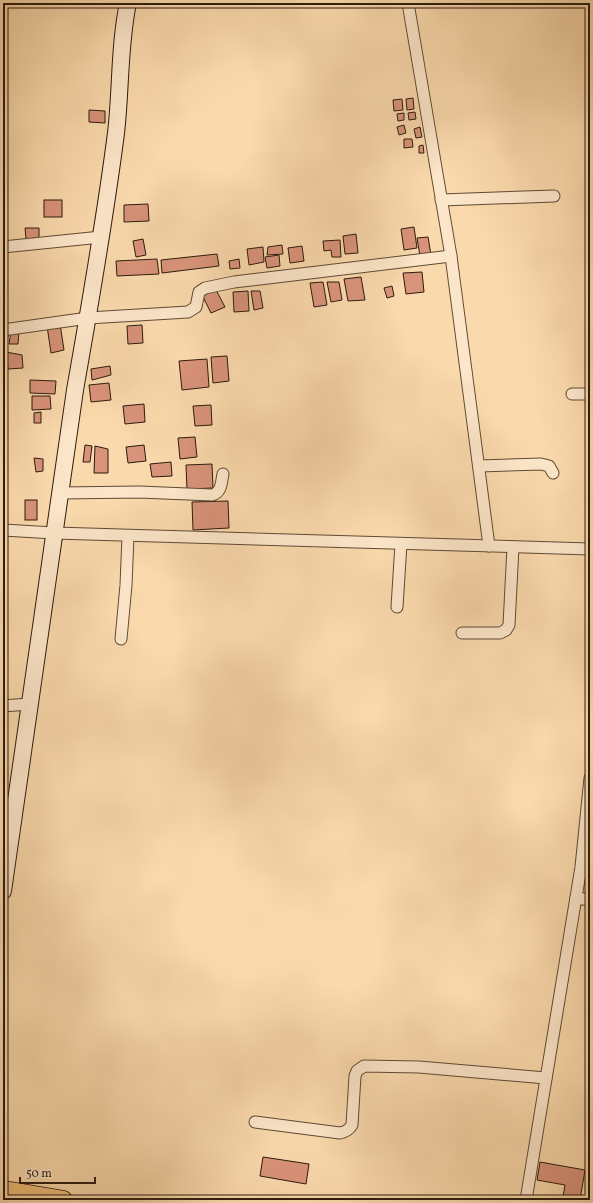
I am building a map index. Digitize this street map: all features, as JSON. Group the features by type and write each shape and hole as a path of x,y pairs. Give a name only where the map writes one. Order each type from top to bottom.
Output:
{"main road":[{"path":"3,1190 63,1200"}],"street":[{"path":"3,891 75,390 101,237 117,126 123,39 128,3"},
{"path":"408,3 451,256 489,546"},
{"path":"441,200 554,196"},
{"path":"3,248 101,237"},
{"path":"3,333 10,329 88,318 188,312 196,307 200,291 205,288 242,281 451,256"},
{"path":"572,394 590,394"},
{"path":"479,466 541,464 549,466 554,473"},
{"path":"60,493 139,492 212,495 220,489 223,474"},
{"path":"3,530 128,536 590,549"},
{"path":"121,639 126,585 128,536"},
{"path":"397,607 401,544"},
{"path":"462,633 500,633 508,627 513,547"},
{"path":"3,706 30,704"},
{"path":"526,1200 581,867 590,778"},
{"path":"576,898 590,900"},
{"path":"255,1122 340,1133 345,1132 350,1129 352,1125 355,1076 357,1071 364,1066 418,1067 546,1078"}],"building":[{"path":"413,98 414,109 407,110 406,99"},
{"path":"402,99 403,110 394,111 393,100"},
{"path":"89,110 105,111 105,123 89,122"},
{"path":"415,112 416,119 409,120 408,113"},
{"path":"404,113 404,120 398,121 397,114"},
{"path":"404,125 406,133 399,135 397,127"},
{"path":"420,127 422,137 416,138 414,129"},
{"path":"404,139 412,139 413,147 404,148"},
{"path":"423,145 424,153 419,153 419,146"},
{"path":"44,200 62,200 62,217 44,217"},
{"path":"148,204 149,221 124,222 124,205"},
{"path":"414,227 417,248 404,250 401,229"},
{"path":"25,228 39,228 39,239 26,239"},
{"path":"356,234 358,253 345,254 343,236"},
{"path":"428,237 431,255 420,256 417,238"},
{"path":"143,239 146,255 136,257 133,241"},
{"path":"340,240 341,257 332,257 331,250 324,251 323,241"},
{"path":"282,245 283,254 267,255 268,247"},
{"path":"302,246 304,261 290,263 288,248"},
{"path":"263,247 264,262 249,265 247,249"},
{"path":"217,254 219,266 162,273 161,260"},
{"path":"279,255 280,266 267,268 265,257"},
{"path":"157,259 159,274 117,276 116,261"},
{"path":"239,259 240,268 230,269 229,261"},
{"path":"422,272 424,292 406,294 403,273"},
{"path":"361,277 365,300 348,301 344,279"},
{"path":"323,282 327,305 314,307 310,283"},
{"path":"327,282 339,282 342,300 331,302"},
{"path":"392,286 394,296 387,298 384,288"},
{"path":"215,288 225,307 211,313 202,295"},
{"path":"248,291 249,311 234,312 233,292"},
{"path":"251,291 260,291 263,308 254,310"},
{"path":"60,324 64,350 51,353 47,326"},
{"path":"142,325 143,343 128,344 127,326"},
{"path":"11,331 19,331 18,344 9,344"},
{"path":"6,352 22,355 23,368 8,369"},
{"path":"227,356 229,381 213,383 211,357"},
{"path":"207,359 209,387 182,390 179,361"},
{"path":"110,366 111,375 92,380 91,369"},
{"path":"30,380 56,381 55,394 30,393"},
{"path":"109,383 111,400 91,402 89,385"},
{"path":"32,396 50,396 51,409 32,410"},
{"path":"144,404 145,422 125,424 123,406"},
{"path":"211,405 212,425 195,426 193,406"},
{"path":"41,412 41,423 34,423 34,413"},
{"path":"195,437 197,457 180,459 178,438"},
{"path":"85,445 92,446 90,462 83,462"},
{"path":"144,445 146,461 128,463 126,447"},
{"path":"95,446 108,449 108,473 94,473"},
{"path":"34,458 43,459 43,471 36,472"},
{"path":"171,462 172,476 152,477 150,464"},
{"path":"212,464 213,488 187,489 186,465"},
{"path":"25,500 37,500 37,520 25,520"},
{"path":"228,501 229,528 193,530 192,502"},
{"path":"3,1139 7,1140 3,1168"},
{"path":"263,1157 309,1164 306,1184 260,1176"},
{"path":"540,1162 585,1170 580,1200 563,1197 565,1185 537,1180"},
{"path":"333,1197 347,1199 347,1200 333,1200"}]}
